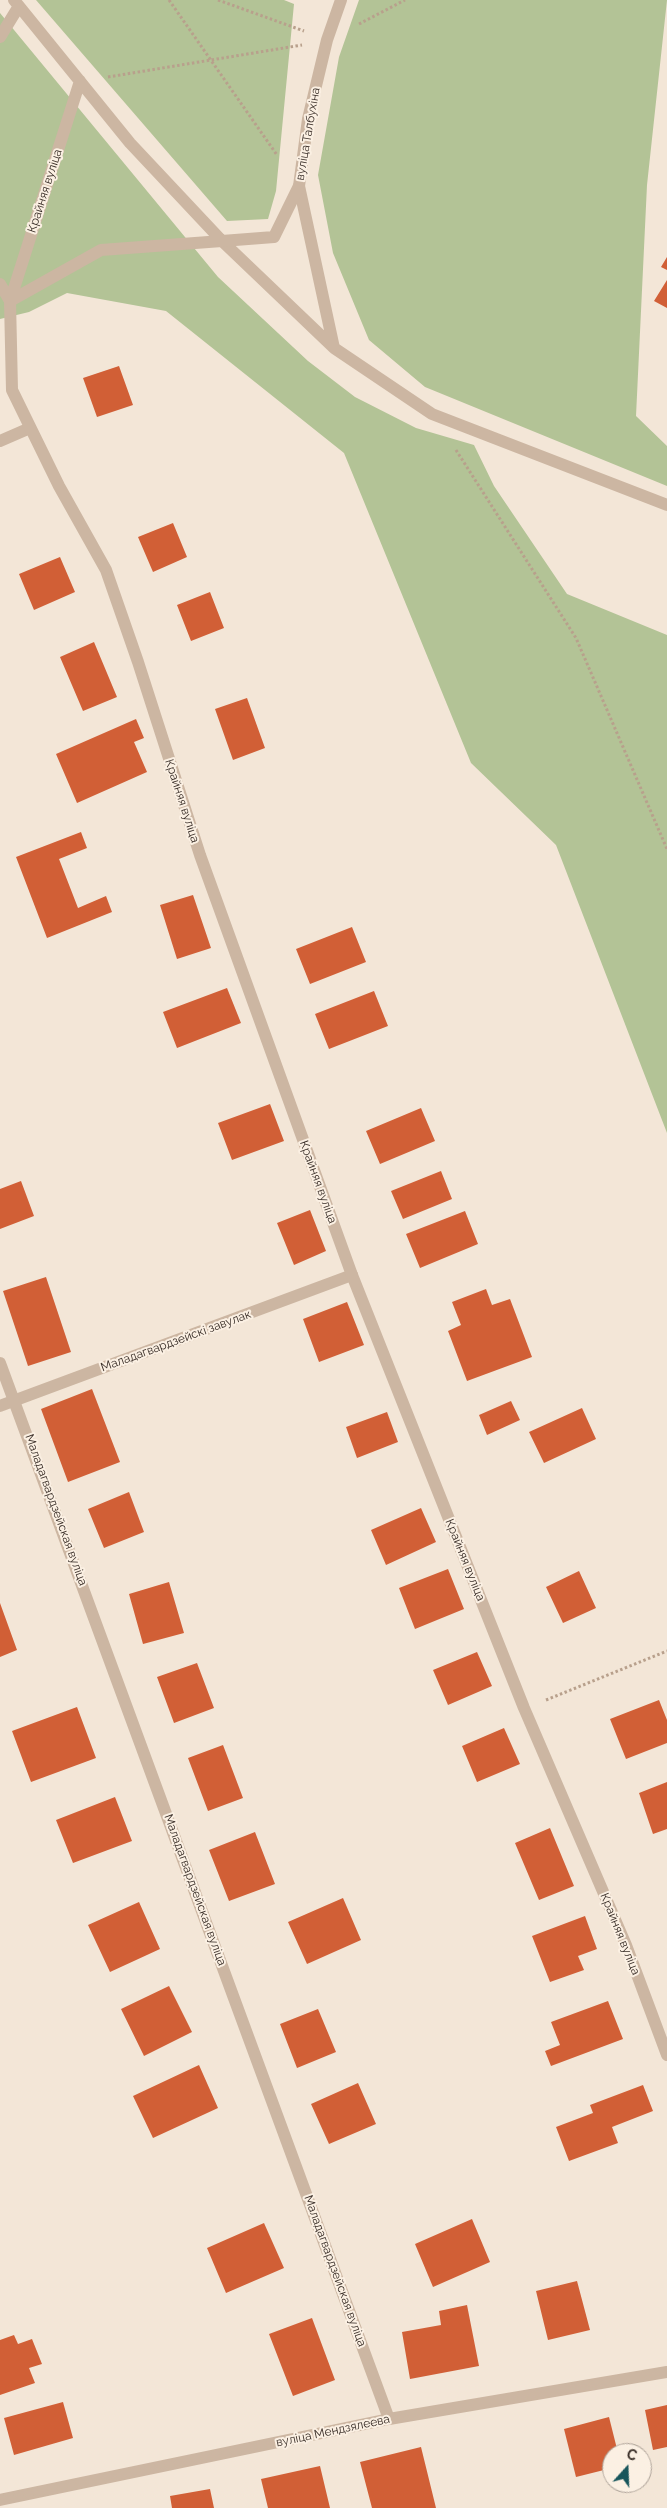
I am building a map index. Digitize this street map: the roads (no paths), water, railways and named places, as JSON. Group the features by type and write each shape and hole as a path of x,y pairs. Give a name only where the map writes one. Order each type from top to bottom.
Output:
{"street":[{"name":"вуліца Талбухіна","path":"222,241 274,237 299,186 308,119 327,40 342,0"},
{"path":"0,37 17,3 130,142 222,241 334,348 432,414 667,505"},
{"name":"Крайняя вуліца","path":"80,81 10,301 12,390 30,428 106,570 138,662 200,855 352,1275 524,1708 626,1945 667,2055"},
{"path":"299,186 334,348"},
{"path":"10,301 100,250 222,241"},
{"name":"Крайняя вуліца","path":"0,284 10,301"},
{"path":"0,441 30,428"},
{"name":"Маладагвардзейскі завулак","path":"0,1406 352,1275"},
{"name":"Маладагвардзейская вуліца","path":"0,1363 16,1400 389,2419"},
{"name":"вуліца Мендзялеева","path":"0,2500 389,2419 667,2372"}]}
